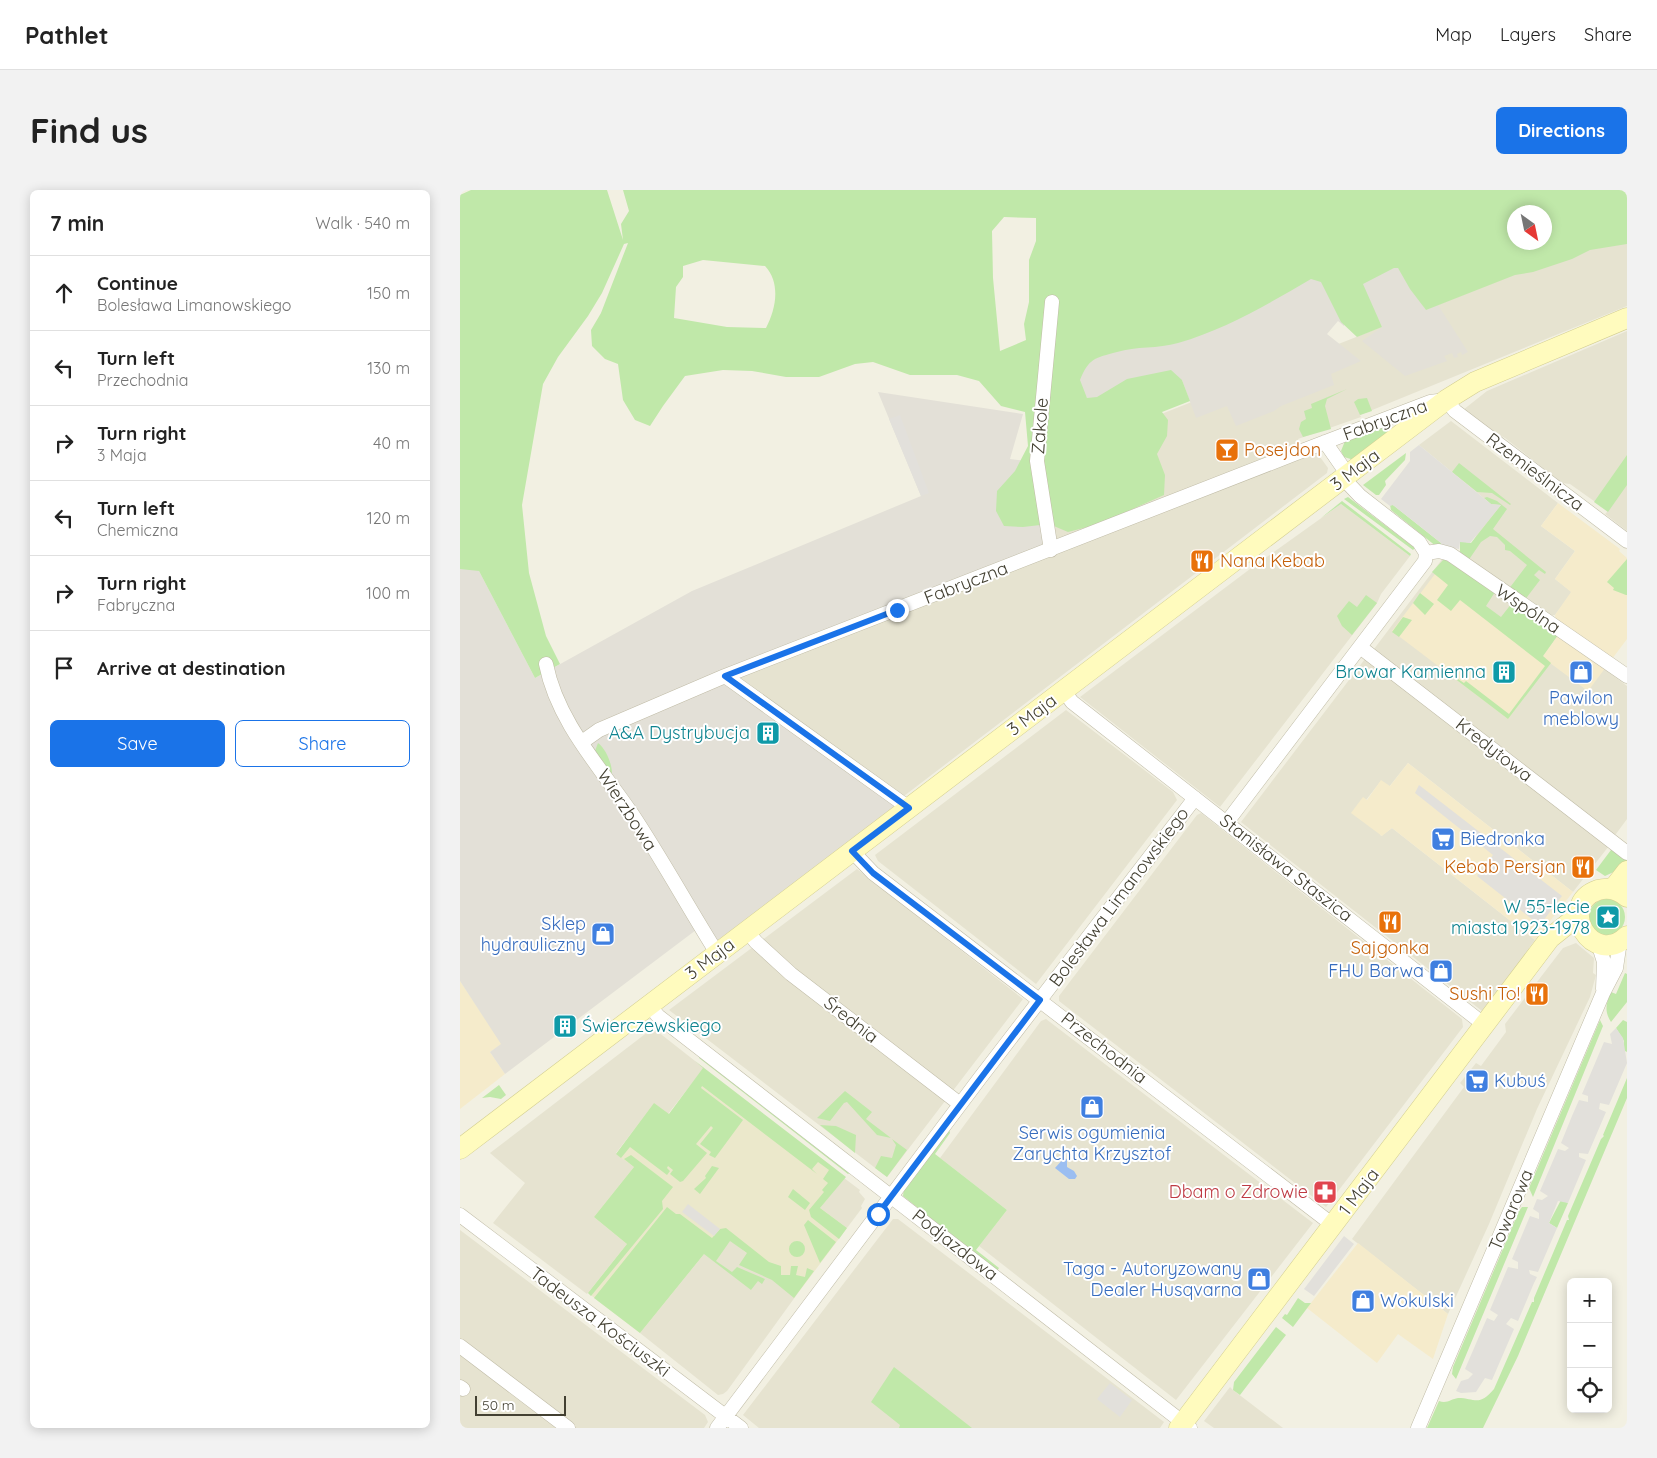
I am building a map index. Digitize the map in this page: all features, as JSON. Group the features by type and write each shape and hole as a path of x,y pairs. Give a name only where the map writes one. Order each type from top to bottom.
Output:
{"street":[{"name":"Zakole","path":"1051,550 1037,461 1052,302"},
{"name":"3 Maja","path":"460,1150 1446,400 1475,382 1627,318"},
{"name":"Fabryczna","path":"582,742 599,730 725,676 1324,442 1430,402 1446,400"},
{"name":"Rzemieślnicza","path":"1446,400 1463,417 1627,542"},
{"name":"Fabryczna","path":"1324,442 1346,476"},
{"path":"1227,822 1425,561 1426,552 1419,542 1360,496 1346,476"},
{"name":"Wspólna","path":"1426,552 1439,551 1450,554 1627,676"},
{"name":"Kredytowa","path":"1360,647 1624,850"},
{"name":"Wierzbowa","path":"546,664 554,696 582,742 632,815 717,953"},
{"path":"725,676 909,808"},
{"name":"Stanisława Staszica","path":"1064,691 1072,702 1486,1026"},
{"name":"Bolesława Limanowskiego","path":"717,1428 960,1104 1195,798"},
{"name":"Przechodnia","path":"852,851 873,873 1333,1226"},
{"path":"1592,940 1581,927 1579,915 1582,903 1590,894 1601,889 1620,893 1627,871"},
{"name":"1 Maja","path":"1184,1426 1554,933 1579,915"},
{"name":"Średnia","path":"747,931 756,942 792,974 960,1104"},
{"name":"1 Maja","path":"1538,956 1562,941 1574,937 1610,945 1624,939"},
{"name":"Towarowa","path":"1418,1428 1603,993 1616,968 1617,948 1624,939"},
{"name":"Towarowa","path":"1592,940 1604,968 1603,993"},
{"name":"Podjazdowa","path":"649,1005 658,1016 892,1196 1184,1426"},
{"name":"Tadeusza Kościuszki","path":"460,1215 741,1428"},
{"path":"460,1346 568,1428"}],"shaded area":[{"path":"1627,230 1627,306 1360,415 1361,417 1298,439 1303,454 1315,450 1328,468 1327,473 900,799 730,677 1040,462"},
{"path":"1397,266 1426,310 1438,305 1468,352 1462,355 1461,352 1457,354 1458,357 1454,358 1452,353 1444,356 1447,361 1405,376 1362,341 1382,327 1360,284"},
{"path":"1317,272 1344,317 1344,326 1338,321 1327,334 1361,361 1331,374 1334,385 1281,406 1274,411 1236,426 1227,406 1196,418 1182,380 1089,401 1071,372 1122,344"},
{"path":"1627,331 1627,531 1605,514 1608,511 1570,484 1562,483 1505,438 1486,428 1463,410 1487,391"},
{"path":"878,392 1023,414 1010,459 1036,462 1050,549 723,676 907,808 716,952 700,927 505,1074 490,1052 501,1044 460,981 460,553 479,571 535,678 692,591 921,496"},
{"path":"900,415 929,493 921,496 889,419"},
{"path":"1451,421 1558,503 1541,526 1575,551 1555,579 1572,592 1555,615 1544,616 1465,559 1491,504 1419,445"},
{"path":"1419,445 1491,504 1501,505 1470,543 1460,542 1459,549 1441,546 1441,543 1393,505 1390,506 1381,499 1410,461 1410,452"},
{"path":"1558,503 1620,549 1619,551 1627,558 1627,639 1588,691 1550,663 1508,719 1392,631 1435,574 1543,656 1558,635 1555,615 1571,592 1555,579 1575,551 1541,526"},
{"path":"1341,504 1410,556 1381,594 1377,603 1220,807 1080,697 1250,569"},
{"path":"1443,558 1558,635 1543,657 1587,690 1604,669 1627,686 1627,819 1613,838 1371,653"},
{"path":"1368,655 1612,842 1573,892 1408,763 1389,787 1381,781 1366,800 1363,798 1381,836 1392,828 1535,940 1529,948 1531,951 1515,968 1482,1011 1241,822"},
{"path":"1066,710 1173,792 1177,800 1036,984 878,861 875,855"},
{"path":"1408,763 1573,892 1535,940 1392,828 1382,836 1351,813 1363,797 1367,800 1381,780 1390,786"},
{"path":"1419,785 1562,896 1543,921 1541,920 1538,924 1477,876 1493,855 1415,793"},
{"path":"1201,813 1462,1019 1463,1027 1326,1207 1059,1001 1059,996 1197,815"},
{"path":"857,869 1023,999 887,1177 669,1010"},
{"path":"1576,943 1594,958 1593,973 1596,975 1590,997 1537,1109 1489,1224 1448,1314 1352,1239 1464,1087 1460,1083 1476,1063 1481,1066 1506,1032 1505,1024 1563,948"},
{"path":"460,981 502,1044 490,1052 505,1074 460,1109"},
{"path":"1046,1019 1313,1223 1176,1400 979,1246 1007,1210 940,1158 1041,1021"},
{"path":"653,1028 704,1068 668,1114 654,1104 616,1153 634,1167 594,1217 627,1244 587,1294 493,1223 525,1183 490,1153"},
{"path":"1616,1028 1623,1038 1627,1063 1609,1105 1600,1103 1599,1109 1606,1112 1588,1154 1579,1153 1579,1157 1586,1160 1568,1203 1558,1201 1549,1223 1557,1228 1538,1272 1529,1270 1530,1274 1537,1277 1518,1321 1511,1318 1506,1324 1514,1329 1492,1380 1485,1378 1476,1392 1461,1393 1456,1391 1461,1381 1468,1379 1473,1374 1465,1369 1487,1318 1494,1321 1498,1315 1490,1310 1508,1267 1518,1269 1518,1262 1512,1259 1530,1216 1539,1219 1539,1213 1533,1209 1537,1199 1542,1200 1548,1196 1540,1191 1558,1149 1565,1151 1569,1148 1561,1143 1579,1100 1588,1102 1588,1096 1582,1094 1604,1042 1612,1044 1610,1034"},
{"path":"703,1069 845,1177 820,1208 847,1228 798,1293 721,1233 640,1333 588,1293 627,1244 594,1217 634,1167 616,1154 654,1103 669,1114"},
{"path":"844,1178 860,1190 859,1192 865,1199 861,1206 862,1208 847,1228 820,1208"},
{"path":"688,1204 720,1229 714,1236 682,1212"},
{"path":"893,1219 898,1219 1164,1422 1160,1428 759,1428 743,1415"},
{"path":"460,1230 705,1415 708,1422 704,1428 572,1428 460,1343"},
{"path":"721,1233 798,1293 727,1391 718,1395 640,1333"},
{"path":"1344,1236 1354,1244 1314,1296 1304,1289"},
{"path":"1358,1243 1448,1314 1433,1359 1398,1334 1377,1363 1307,1308"},
{"path":"460,1349 564,1428 460,1428"},
{"path":"1110,1383 1132,1400 1120,1417 1097,1399"},
{"path":"1230,1387 1283,1428 1214,1428 1204,1421"}],"green space":[{"path":"471,190 607,190 623,240 621,224 629,211 623,190 1627,190 1627,244 1590,250 1572,259 1533,272 1515,275 1426,310 1410,289 1398,268 1394,268 1363,284 1382,327 1357,337 1341,322 1321,282 1311,279 1279,298 1213,331 1170,345 1124,350 1094,360 1086,367 1080,380 1087,398 1097,397 1127,379 1171,370 1182,380 1190,401 1162,412 1168,420 1167,436 1157,454 1165,475 1164,495 1099,524 1068,532 1049,524 1023,527 1004,526 996,511 997,491 1015,471 1028,446 1025,412 1001,406 979,381 957,375 910,375 873,362 855,364 819,377 786,377 752,371 723,370 685,376 650,426 635,420 623,400 618,364 605,359 592,346 591,330 601,313 628,243 624,244 602,293 558,357 543,384 522,505 529,573 546,636 560,664 535,678 479,571 460,569 460,195","holes":["1004,217 1036,218 1036,241 1029,260 1029,302 1024,324 1026,340 1000,351 993,278 992,231","703,260 765,266 770,273 775,288 774,305 766,328 727,327 674,318 676,287 683,277 683,266"]},
{"path":"1347,389 1327,399 1325,406 1331,429 1303,437 1299,429 1301,422 1306,419 1304,411 1312,408 1311,404"},
{"path":"1367,398 1372,411 1360,415 1354,402 1358,399"},
{"path":"1384,426 1389,431 1354,460 1344,457 1341,451 1345,441"},
{"path":"1406,453 1405,460 1385,481 1386,485 1379,495 1376,495 1363,485"},
{"path":"1627,455 1627,485 1608,512 1594,502"},
{"path":"1459,463 1511,504 1492,493 1477,492 1452,472"},
{"path":"1348,497 1415,548 1413,550 1344,499"},
{"path":"1487,497 1497,501 1507,509 1493,529 1546,572 1545,574 1539,570 1534,575 1540,580 1524,601 1508,590 1527,565 1510,551 1505,550 1505,545 1497,537 1490,536 1481,542 1468,561 1460,552 1460,541 1471,543 1501,505 1491,504 1484,498"},
{"path":"1342,501 1411,554 1410,556 1341,504 1321,518"},
{"path":"1390,505 1393,505 1441,543 1441,545 1437,547 1391,510"},
{"path":"1444,559 1495,592 1486,606 1501,617 1512,603 1558,635 1543,656 1551,663 1508,719 1454,678 1464,683 1466,681 1509,714 1545,666 1460,600 1451,611 1437,600 1448,585 1432,572"},
{"path":"1627,559 1626,595 1613,590 1614,588 1607,582"},
{"path":"1420,593 1434,604 1425,615 1413,603"},
{"path":"1366,595 1377,603 1352,635 1342,626 1337,616 1349,601 1357,607"},
{"path":"1403,617 1412,620 1399,637 1392,632"},
{"path":"598,743 609,758 612,777 595,751"},
{"path":"1614,846 1627,857 1627,863 1605,876 1596,870"},
{"path":"1607,899 1620,904 1625,917 1620,930 1607,935 1594,930 1589,917 1594,904"},
{"path":"1625,973 1627,974 1627,1002 1611,1022 1606,1007 1608,1000 1611,992 1616,994"},
{"path":"1600,1020 1603,1026 1533,1197 1529,1188"},
{"path":"1623,1020 1627,1022 1627,1052 1623,1050 1624,1041 1616,1028"},
{"path":"700,1056 851,1172 848,1174 699,1058"},
{"path":"695,1061 846,1177 820,1208 847,1228 839,1239 811,1217 809,1210 824,1192 822,1190 828,1183 823,1179 829,1170 818,1162 812,1169 817,1174 702,1086 701,1088 743,1120 715,1158 709,1155 711,1152 700,1144 713,1128 711,1126 696,1144 707,1153 683,1181 680,1182 670,1174 673,1170 668,1166 667,1168 670,1171 667,1175 630,1147 621,1158 616,1154 654,1103 669,1114 703,1068"},
{"path":"1627,1078 1627,1098 1518,1356 1483,1428 1427,1428 1439,1401 1447,1402 1458,1398 1480,1400 1489,1395 1494,1389 1532,1302 1534,1302 1567,1220 1569,1220 1568,1216 1601,1139 1604,1136"},
{"path":"499,1085 506,1095 501,1099 482,1098"},
{"path":"845,1091 872,1112 866,1119 891,1138 877,1135 847,1102 844,1103 830,1121 817,1118"},
{"path":"820,1125 836,1126 856,1135 855,1153"},
{"path":"949,1129 950,1133 935,1154 1007,1210 976,1250 999,1268 997,1271 903,1196 904,1188"},
{"path":"892,1139 907,1150 887,1177 875,1168 881,1156 892,1158 896,1145"},
{"path":"631,1155 673,1187 662,1201 663,1209 591,1296 588,1293 627,1244 594,1217 634,1167 624,1159"},
{"path":"712,1166 719,1168 700,1194 694,1189 706,1178 705,1176"},
{"path":"793,1189 810,1203 805,1210 788,1197"},
{"path":"1561,1200 1568,1203 1557,1228 1549,1223"},
{"path":"667,1207 676,1214 680,1214 712,1238 720,1229 726,1228 769,1262 781,1266 781,1275 790,1275 791,1266 798,1266 796,1275 805,1277 807,1268 814,1271 794,1298 772,1280 739,1265 747,1253 730,1241 716,1261 732,1272 737,1267 765,1279 762,1284 758,1281 751,1290 704,1254 640,1333 594,1298"},
{"path":"1522,1207 1528,1207 1456,1379 1452,1374 1453,1367"},
{"path":"808,1220 836,1242 820,1263 804,1225"},
{"path":"794,1241 800,1241 805,1246 803,1255 794,1257 789,1252 789,1246"},
{"path":"1298,1298 1305,1303 1311,1303 1293,1327 1282,1318 1285,1314 1287,1315"},
{"path":"1276,1327 1286,1335 1240,1395 1233,1390 1234,1382"},
{"path":"894,1367 972,1428 899,1428 900,1425 871,1402"}],"water":[{"path":"1064,1158 1067,1159 1067,1167 1074,1171 1077,1176 1075,1179 1069,1179 1055,1168"}],"place":[{"name":"Posejdon","path":"1227,450"},
{"name":"Nana Kebab","path":"1202,561"},
{"name":"Browar Kamienna","path":"1504,672"},
{"name":"Pawilon meblowy","path":"1581,672"},
{"name":"A&A Dystrybucja","path":"768,733"},
{"name":"Biedronka","path":"1443,839"},
{"name":"Kebab Persjan","path":"1583,867"},
{"name":"W 55-lecie miasta 1923-1978","path":"1608,917"},
{"name":"Sajgonka","path":"1390,922"},
{"name":"Sklep hydrauliczny","path":"603,934"},
{"name":"FHU Barwa","path":"1441,971"},
{"name":"Sushi To!","path":"1537,994"},
{"name":"Świerczewskiego","path":"565,1026"},
{"name":"Kubuś","path":"1477,1081"},
{"name":"Serwis ogumienia Zarychta Krzysztof","path":"1092,1107"},
{"name":"Dbam o Zdrowie","path":"1325,1192"},
{"name":"Taga - Autoryzowany Dealer Husqvarna","path":"1259,1279"},
{"name":"Wokulski","path":"1363,1301"}],"route":[{"path":"878,1214 1040,1000 873,873 852,851 909,808 725,676 897,610"}]}
